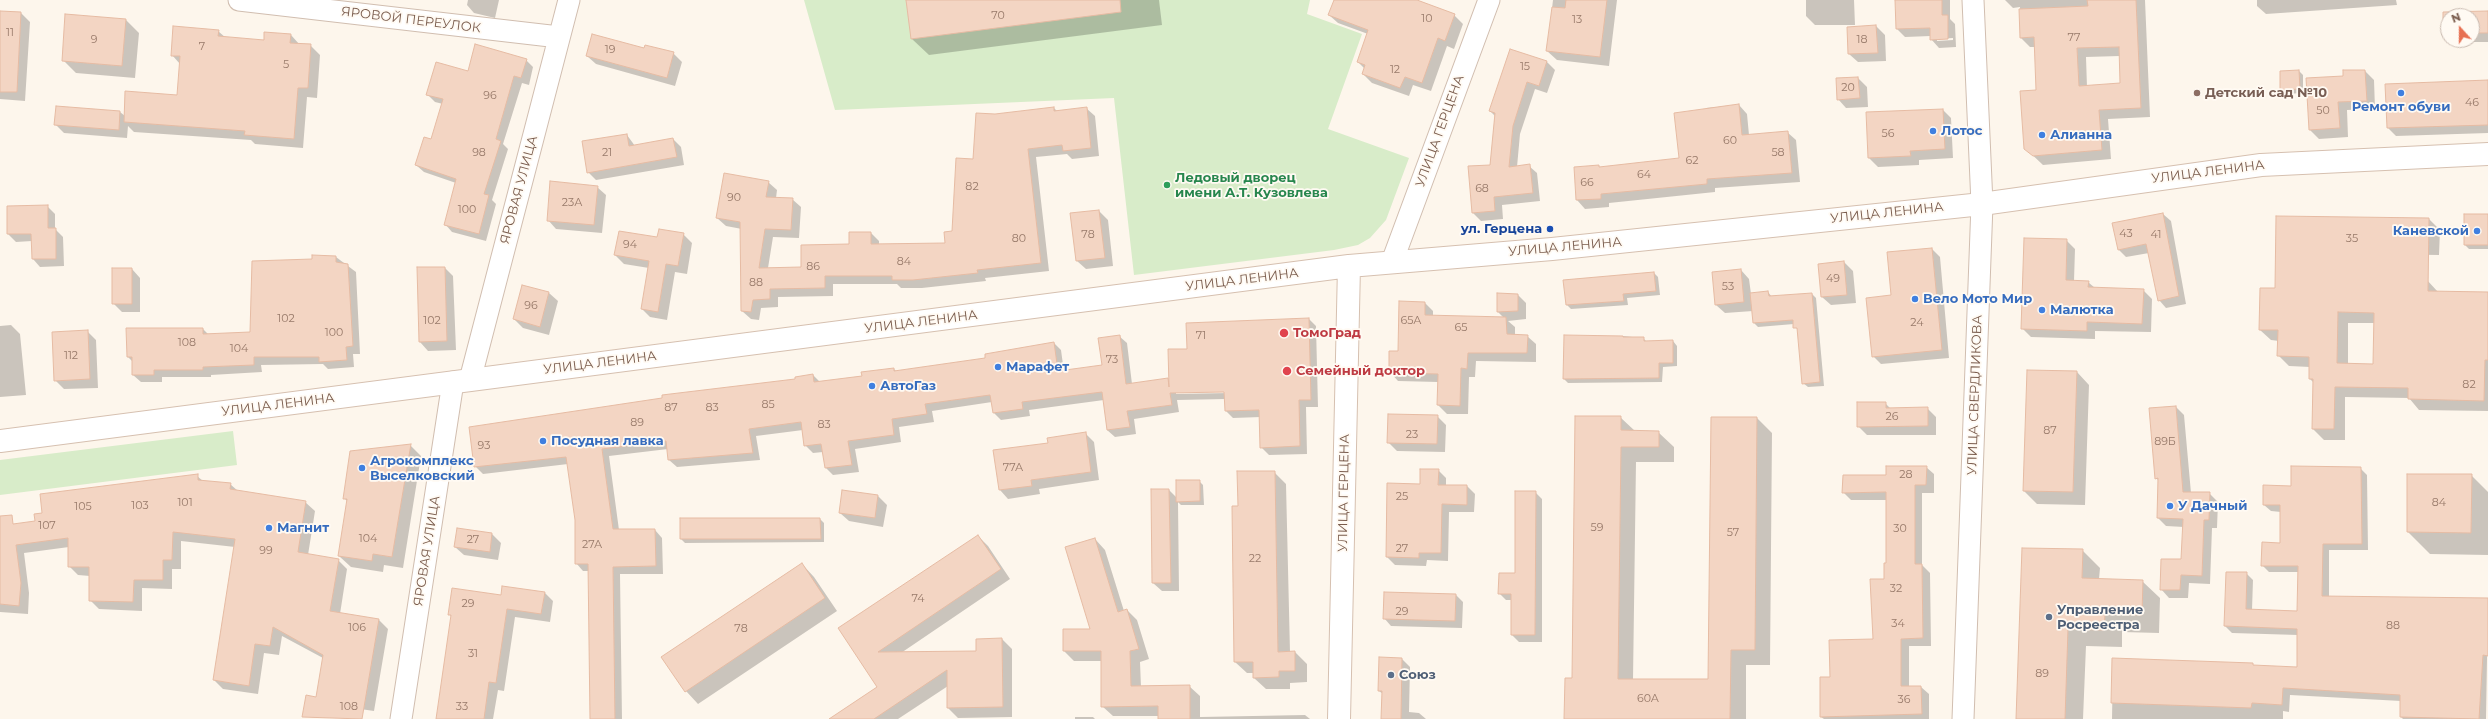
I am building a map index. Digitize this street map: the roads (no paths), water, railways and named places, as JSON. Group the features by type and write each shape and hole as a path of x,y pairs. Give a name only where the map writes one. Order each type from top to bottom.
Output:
{"main road":[{"name":"УЛИЦА ЛЕНИНА","path":"0,441 1349,266 1552,249 1982,204 2261,165 2488,154"},
{"name":"УЛИЦА ГЕРЦЕНА","path":"1339,719 1349,266"}],"street":[{"name":"ЯРОВОЙ ПЕРЕУЛОК","path":"239,0 559,37"},
{"name":"ЯРОВАЯ УЛИЦА","path":"401,719 461,381 569,0"},
{"name":"УЛИЦА ГЕРЦЕНА","path":"1392,262 1489,0"},
{"name":"УЛИЦА СВЕРДЛИКОВА","path":"1963,719 1982,204 1972,0"}],"place":[{"name":"Детский сад №10","path":"2197,93"},
{"name":"Ремонт обуви","path":"2401,93"},
{"name":"Лотос","path":"1933,131"},
{"name":"Алианна","path":"2042,135"},
{"name":"Ледовый дворец имени А.Т. Кузовлева","path":"1167,185"},
{"name":"ул. Герцена","path":"1550,229"},
{"name":"Каневской","path":"2477,231"},
{"name":"Вело Мото Мир","path":"1915,299"},
{"name":"Малютка","path":"2042,310"},
{"name":"ТомоГрад","path":"1284,333"},
{"name":"Марафет","path":"998,367"},
{"name":"Семейный доктор","path":"1287,371"},
{"name":"АвтоГаз","path":"872,386"},
{"name":"Посудная лавка","path":"543,441"},
{"name":"Агрокомплекс Выселковский","path":"362,468"},
{"name":"У Дачный","path":"2170,506"},
{"name":"Магнит","path":"269,528"},
{"name":"Управление Росреестра","path":"2049,617"},
{"name":"Союз","path":"1391,675"}]}
